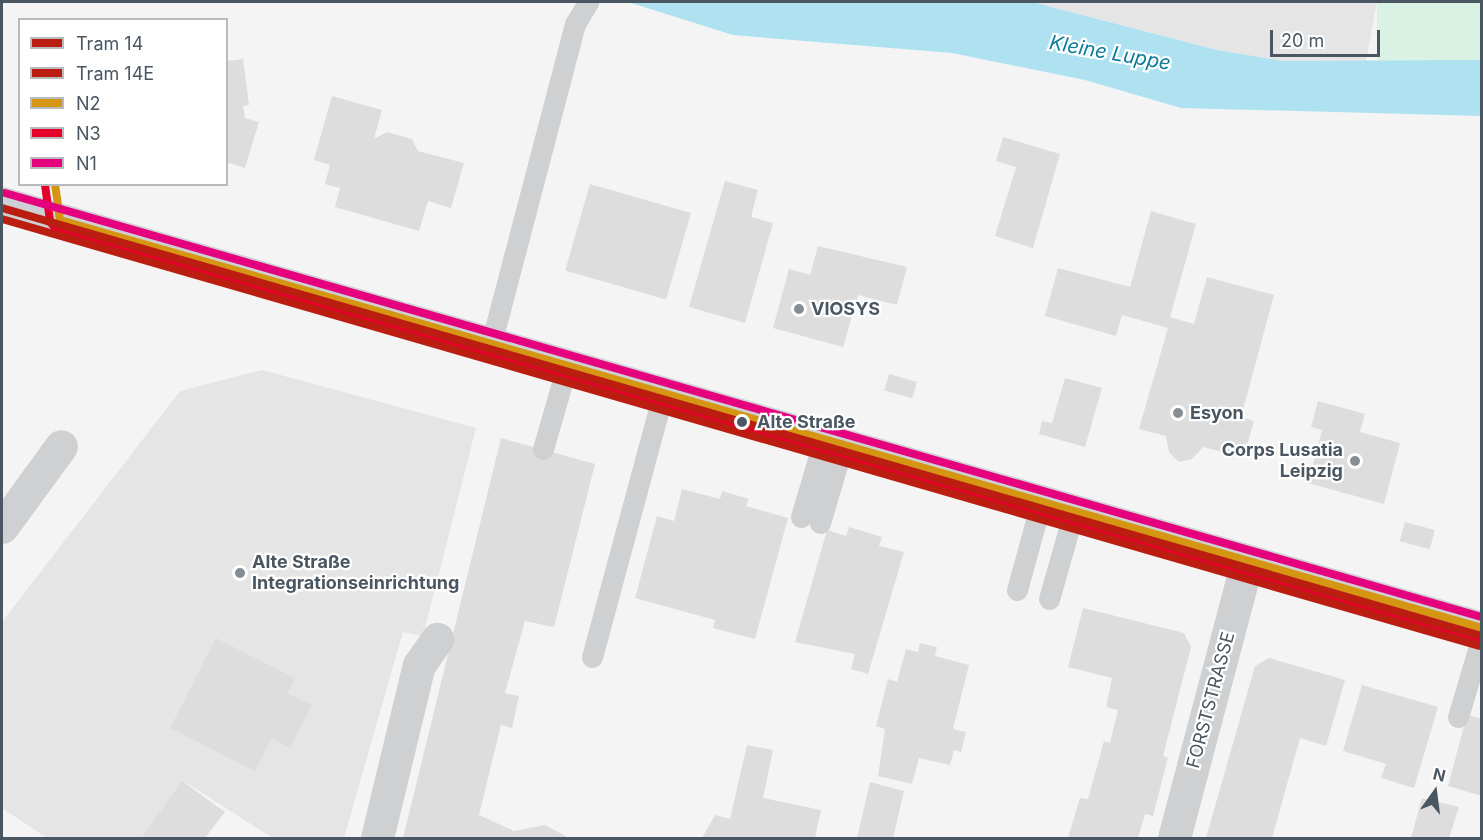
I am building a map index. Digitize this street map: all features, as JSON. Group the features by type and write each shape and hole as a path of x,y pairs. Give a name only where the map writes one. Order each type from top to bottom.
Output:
{"main road":[{"path":"2,203 1482,628"}],"street":[{"path":"2,528 62,446"},
{"name":"FORSTSTRASSE","path":"1174,838 1247,561"},
{"path":"377,838 419,665 437,639"}],"lane":[{"path":"491,344 575,24 588,2"},
{"path":"543,449 567,366"},
{"path":"592,657 663,393"},
{"path":"811,520 834,442"},
{"path":"1017,590 1041,502"},
{"path":"1049,599 1074,511"},
{"path":"1458,717 1482,636"}],"shaded area":[{"path":"1032,2 1377,2 1366,61 1284,61 1217,50"},
{"name":"Alte Straße Integrationseinrichtung","path":"262,370 476,428 423,636 403,632 344,838 273,838 183,781 141,838 47,838 2,808 2,622 180,391"}],"green space":[{"path":"1377,2 1481,2 1481,62 1377,62"}],"water":[{"name":"Kleine Luppe","path":"628,2 1032,2 1217,50 1284,61 1481,60 1481,116 1181,108 1085,80 952,53 733,35"}],"building":[{"path":"243,59 249,105 243,106 245,118 259,122 245,168 228,163 228,61"},
{"path":"332,96 382,110 374,139 387,132 412,139 418,151 464,163 451,208 428,201 419,231 335,207 340,188 325,184 330,165 314,160"},
{"path":"1003,137 1060,154 1033,248 995,236 1016,167 996,161"},
{"path":"725,181 758,190 751,217 773,223 745,323 689,307"},
{"path":"590,184 691,213 666,299 565,271"},
{"path":"1151,211 1196,224 1170,317 1194,324 1207,277 1274,295 1241,417 1254,421 1245,452 1232,448 1230,454 1203,447 1192,459 1179,462 1169,452 1166,436 1139,429 1168,328 1122,315 1116,336 1045,316 1058,268 1130,287"},
{"path":"818,246 907,267 897,305 858,295 843,347 773,328 789,269 810,275"},
{"path":"889,374 917,382 912,398 884,390"},
{"path":"1065,378 1102,388 1085,447 1039,434 1042,421 1052,423"},
{"name":"Corps Lusatia Leipzig","path":"1318,401 1365,414 1360,432 1400,443 1384,504 1308,483 1322,430 1311,427"},
{"path":"501,438 595,464 554,627 525,621 505,693 519,696 512,728 501,725 479,815 514,831 545,825 569,838 403,838"},
{"path":"682,489 720,499 722,491 749,499 746,506 788,518 755,639 713,628 715,620 635,598 657,516 674,521"},
{"path":"1405,522 1435,530 1430,549 1400,541"},
{"path":"849,527 882,537 879,546 904,552 868,674 851,669 855,654 795,642 827,530 846,536"},
{"path":"1083,608 1184,633 1191,647 1163,756 1168,758 1153,816 1145,814 1138,838 1068,838 1080,798 1088,799 1104,741 1110,743 1118,710 1106,707 1112,678 1068,667"},
{"path":"216,638 295,678 288,693 312,705 290,748 272,738 255,771 170,728"},
{"path":"920,643 937,647 935,656 969,665 953,729 966,732 961,752 954,750 950,765 919,758 912,784 878,776 885,729 876,726 888,679 897,682 906,649 918,652"},
{"path":"1269,658 1345,680 1326,746 1300,738 1272,838 1206,838 1255,666"},
{"path":"1362,685 1438,707 1414,788 1381,778 1386,764 1343,751"},
{"path":"1467,715 1482,719 1482,796 1448,786"},
{"path":"747,745 773,750 763,798 821,810 815,838 702,838 715,815 730,819"},
{"path":"182,781 225,812 205,838 141,838"},
{"path":"870,782 904,791 893,838 857,838"},
{"path":"1422,798 1459,807 1449,838 1411,838"}],"tram line":[{"name":"14","path":"2,208 1482,636"},
{"name":"14E","path":"2,219 1479,646"}],"transit line":[{"name":"N3","path":"45,186 50,222 57,230 1479,638"},
{"name":"N2","path":"55,186 60,220 1482,628"},
{"name":"N1","path":"5,193 1482,617"}],"place":[{"name":"VIOSYS","path":"799,309"},
{"name":"Esyon","path":"1178,413"},
{"name":"Alte Straße","path":"742,422"},
{"name":"Corps Lusatia Leipzig","path":"1355,461"},
{"name":"Alte Straße Integrationseinrichtung","path":"240,573"}]}
